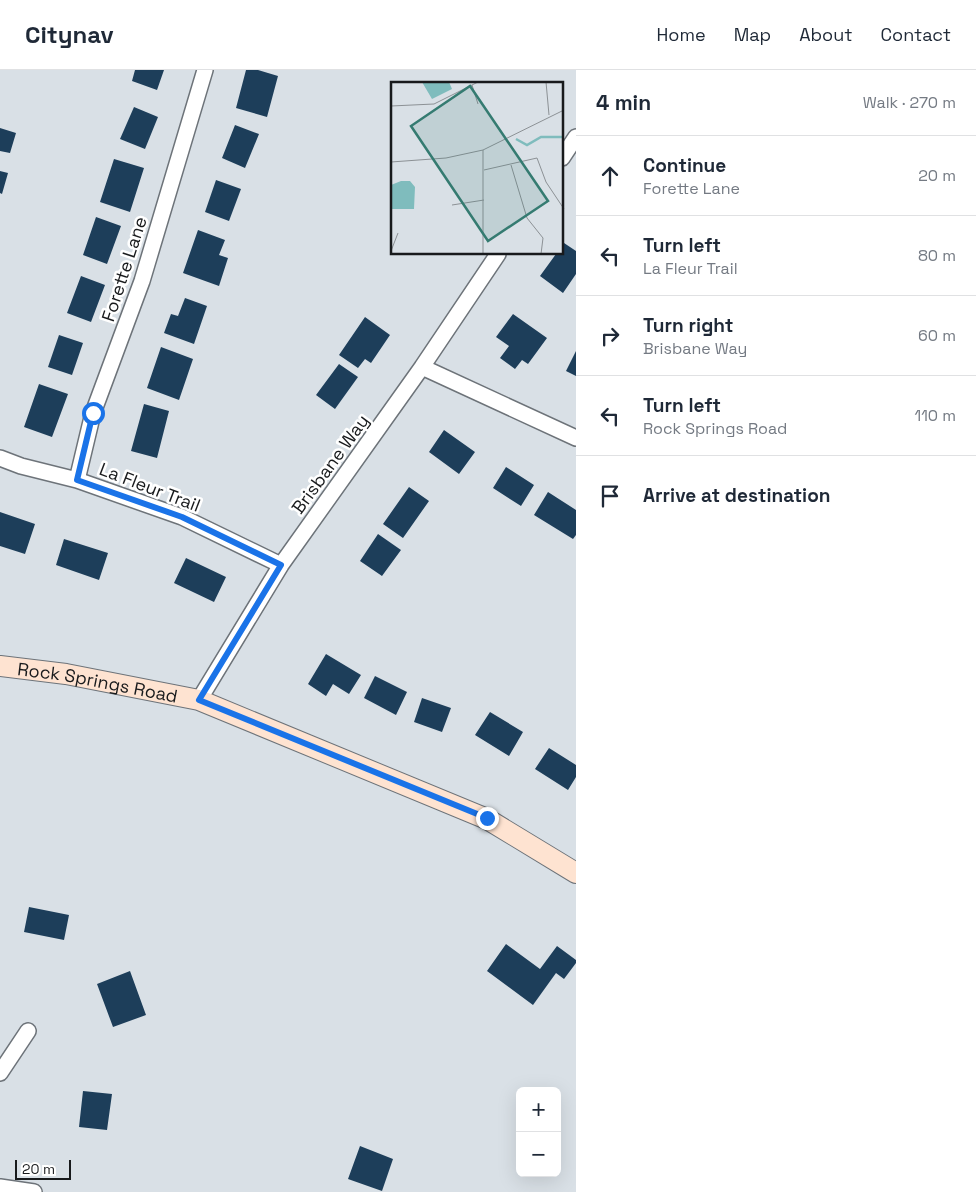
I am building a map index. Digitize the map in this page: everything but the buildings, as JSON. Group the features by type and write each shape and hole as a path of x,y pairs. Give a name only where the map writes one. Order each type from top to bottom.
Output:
{"street":[{"name":"Forette Lane","path":"77,480 93,413 142,281 205,70"},
{"path":"564,155 576,137"},
{"name":"Brisbane Way","path":"199,700 281,565 422,367 497,255"},
{"path":"422,367 576,438"},
{"name":"La Fleur Trail","path":"0,458 21,466 77,480 182,517 281,565"},
{"name":"Rock Springs Road","path":"0,666 66,674 199,700 487,818 576,873"},
{"path":"0,1073 28,1031"},
{"path":"0,1187 34,1192"}],"route":[{"path":"93,413 77,480 182,517 281,565 199,700 487,818"}]}
